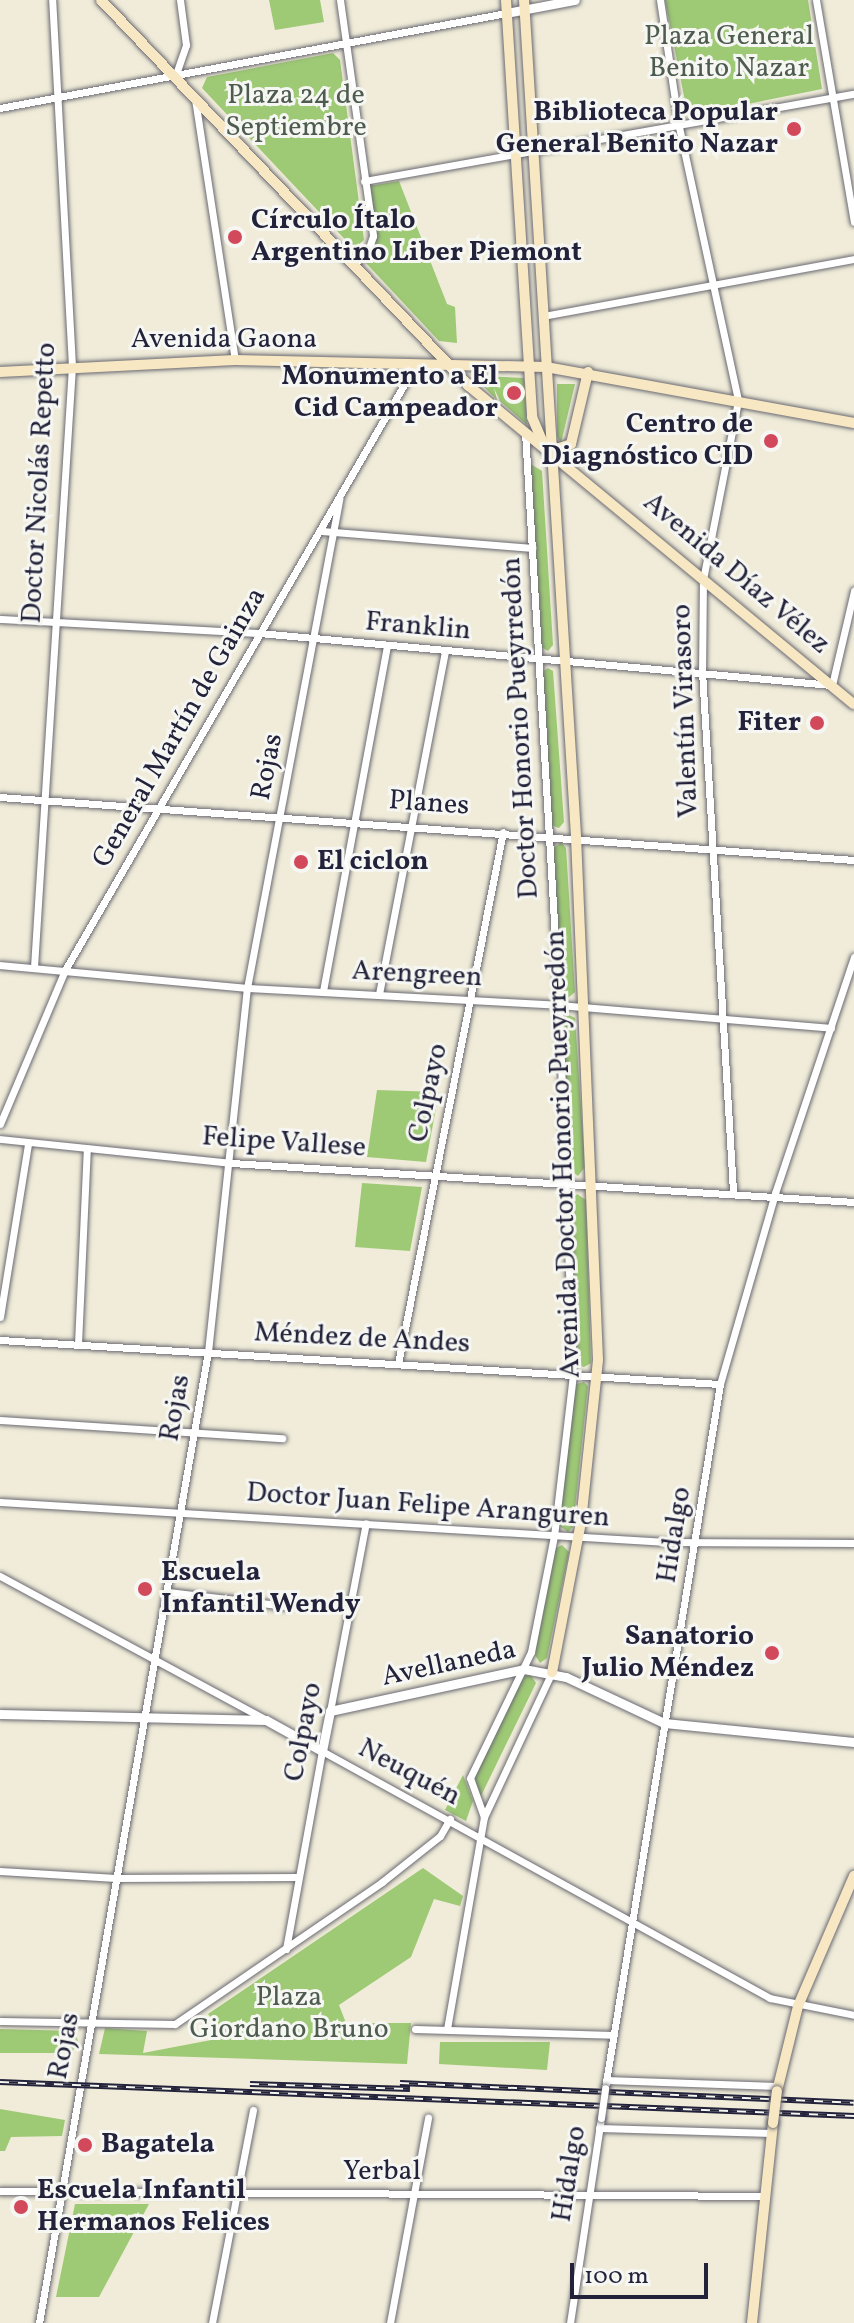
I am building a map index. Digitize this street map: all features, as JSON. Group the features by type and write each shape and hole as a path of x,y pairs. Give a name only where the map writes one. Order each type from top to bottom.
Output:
{"main road":[{"path":"101,0 448,364 550,451 571,444 588,372"},
{"name":"Avenida Doctor Honorio Pueyrredón","path":"506,0 532,417 550,451"},
{"name":"Avenida Doctor Honorio Pueyrredón","path":"524,5 562,660 576,837 593,1184 598,1377 578,1537 552,1672"},
{"path":"416,364 423,346 417,331"},
{"name":"Avenida Gaona","path":"0,372 235,360 546,367 588,372 854,423"},
{"name":"Avenida Díaz Vélez","path":"550,451 854,704"},
{"path":"752,2323 777,2089 798,2006 854,1876"}],"street":[{"name":"Doctor Nicolás Repetto","path":"34,967 42,800 72,366 54,98 52,0"},
{"path":"175,77 186,45 180,0"},
{"path":"340,0 373,236 367,253 354,264"},
{"path":"0,108 346,45 506,13 524,5 575,0"},
{"name":"Valentín Virasoro","path":"660,0 679,127 738,401 703,579 702,671 733,1192"},
{"path":"816,0 854,222"},
{"path":"364,181 854,94"},
{"path":"195,97 235,360"},
{"path":"543,316 854,259"},
{"name":"General Martín de Gainza","path":"0,1124 65,970 416,364"},
{"name":"Doctor Honorio Pueyrredón","path":"484,1817 470,1778 524,1669 554,1536 573,1375 559,1005 525,432"},
{"name":"Rojas","path":"39,2323 208,1352 231,1163 247,988 315,640 339,499"},
{"path":"322,531 532,548"},
{"path":"832,685 854,591"},
{"name":"Franklin","path":"0,619 259,633 832,685"},
{"path":"323,991 387,647"},
{"path":"379,994 445,651"},
{"name":"Planes","path":"0,797 411,824 854,860"},
{"name":"Colpayo","path":"398,1364 503,832"},
{"name":"Hidalgo","path":"570,2323 631,1920 697,1543 720,1384 775,1193 854,957"},
{"name":"Arengreen","path":"0,965 247,988 559,1005 831,1028"},
{"name":"Felipe Vallese","path":"0,1139 231,1163 775,1193 854,1202"},
{"path":"0,1317 28,1144"},
{"path":"78,1344 87,1148"},
{"name":"Méndez de Andes","path":"0,1340 720,1384"},
{"path":"0,1420 282,1438"},
{"name":"Doctor Juan Felipe Aranguren","path":"0,1502 697,1543 854,1543"},
{"name":"Colpayo","path":"286,1949 366,1523"},
{"name":"Neuquén","path":"0,1576 450,1819 770,1998 854,2015"},
{"path":"168,1592 286,1606"},
{"name":"Avellaneda","path":"330,1711 524,1669 552,1672 664,1723 854,1742"},
{"name":"Avenida Doctor Honorio Pueyrredón","path":"447,2029 484,1817 552,1672"},
{"path":"0,1714 145,1721 266,1720"},
{"path":"0,2021 175,2024 382,1882 440,1836 450,1819"},
{"path":"0,1871 116,1878 298,1877"},
{"path":"415,2029 613,2035"},
{"path":"605,2084 777,2089"},
{"path":"212,2323 253,2110"},
{"path":"390,2323 428,2117"},
{"path":"599,2128 772,2128"},
{"name":"Yerbal","path":"0,2191 764,2196"}],"green space":[{"path":"269,0 320,0 324,22 275,30"},
{"name":"Plaza General Benito Nazar","path":"665,0 808,0 822,89 688,116"},
{"name":"Plaza 24 de Septiembre","path":"333,53 340,60 364,240 354,249 202,88 207,77"},
{"path":"399,181 447,304 455,307 457,343 439,341 366,263 376,250 369,186"},
{"path":"481,376 524,378 527,425 500,401 494,388 497,400 478,381"},
{"path":"557,384 575,384 561,443 557,437"},
{"path":"529,463 542,471 553,645 548,651 541,647"},
{"path":"548,668 553,671 564,822 559,828 551,825 542,672"},
{"path":"561,842 566,848 575,992 568,998 561,994 552,849"},
{"path":"569,1015 575,1018 585,1167 578,1176 569,1169 562,1020"},
{"path":"377,1090 439,1092 426,1162 367,1157"},
{"path":"362,1183 422,1187 410,1251 355,1247"},
{"path":"577,1194 586,1200 591,1363 584,1367 577,1365 572,1200"},
{"path":"584,1382 588,1386 573,1527 568,1532 558,1525 576,1384"},
{"path":"562,1545 569,1552 547,1658 540,1663 535,1655 554,1549"},
{"path":"530,1674 536,1683 479,1800 475,1777 523,1677"},
{"path":"463,1775 473,1801 466,1821 445,1810"},
{"name":"Plaza Giordano Bruno","path":"423,1868 463,1896 460,1906 434,1899 411,1957 339,2005 346,2023 411,2023 407,2064 99,2054 105,2028 147,2031 143,2053 227,2037 208,2014"},
{"path":"0,2029 74,2031 79,2043 71,2053 0,2053"},
{"path":"440,2042 550,2042 547,2070 439,2064"},
{"path":"0,2109 65,2120 62,2136 11,2137 5,2151 0,2151"},
{"path":"75,2204 149,2204 99,2297 56,2297"}],"railway":[{"path":"0,2082 854,2116"},
{"path":"400,2083 854,2103"},
{"path":"250,2084 410,2089"}],"place":[{"name":"Biblioteca Popular General Benito Nazar","path":"794,129"},
{"name":"Círculo Ítalo Argentino Liber Piemont","path":"235,237"},
{"name":"Monumento a El Cid Campeador","path":"514,393"},
{"name":"Centro de Diagnóstico CID","path":"771,441"},
{"name":"Fiter","path":"817,723"},
{"name":"El ciclon","path":"301,862"},
{"name":"Escuela Infantil Wendy","path":"145,1589"},
{"name":"Sanatorio Julio Méndez","path":"772,1653"},
{"name":"Bagatela","path":"85,2145"},
{"name":"Escuela Infantil Hermanos Felices","path":"21,2207"}]}
